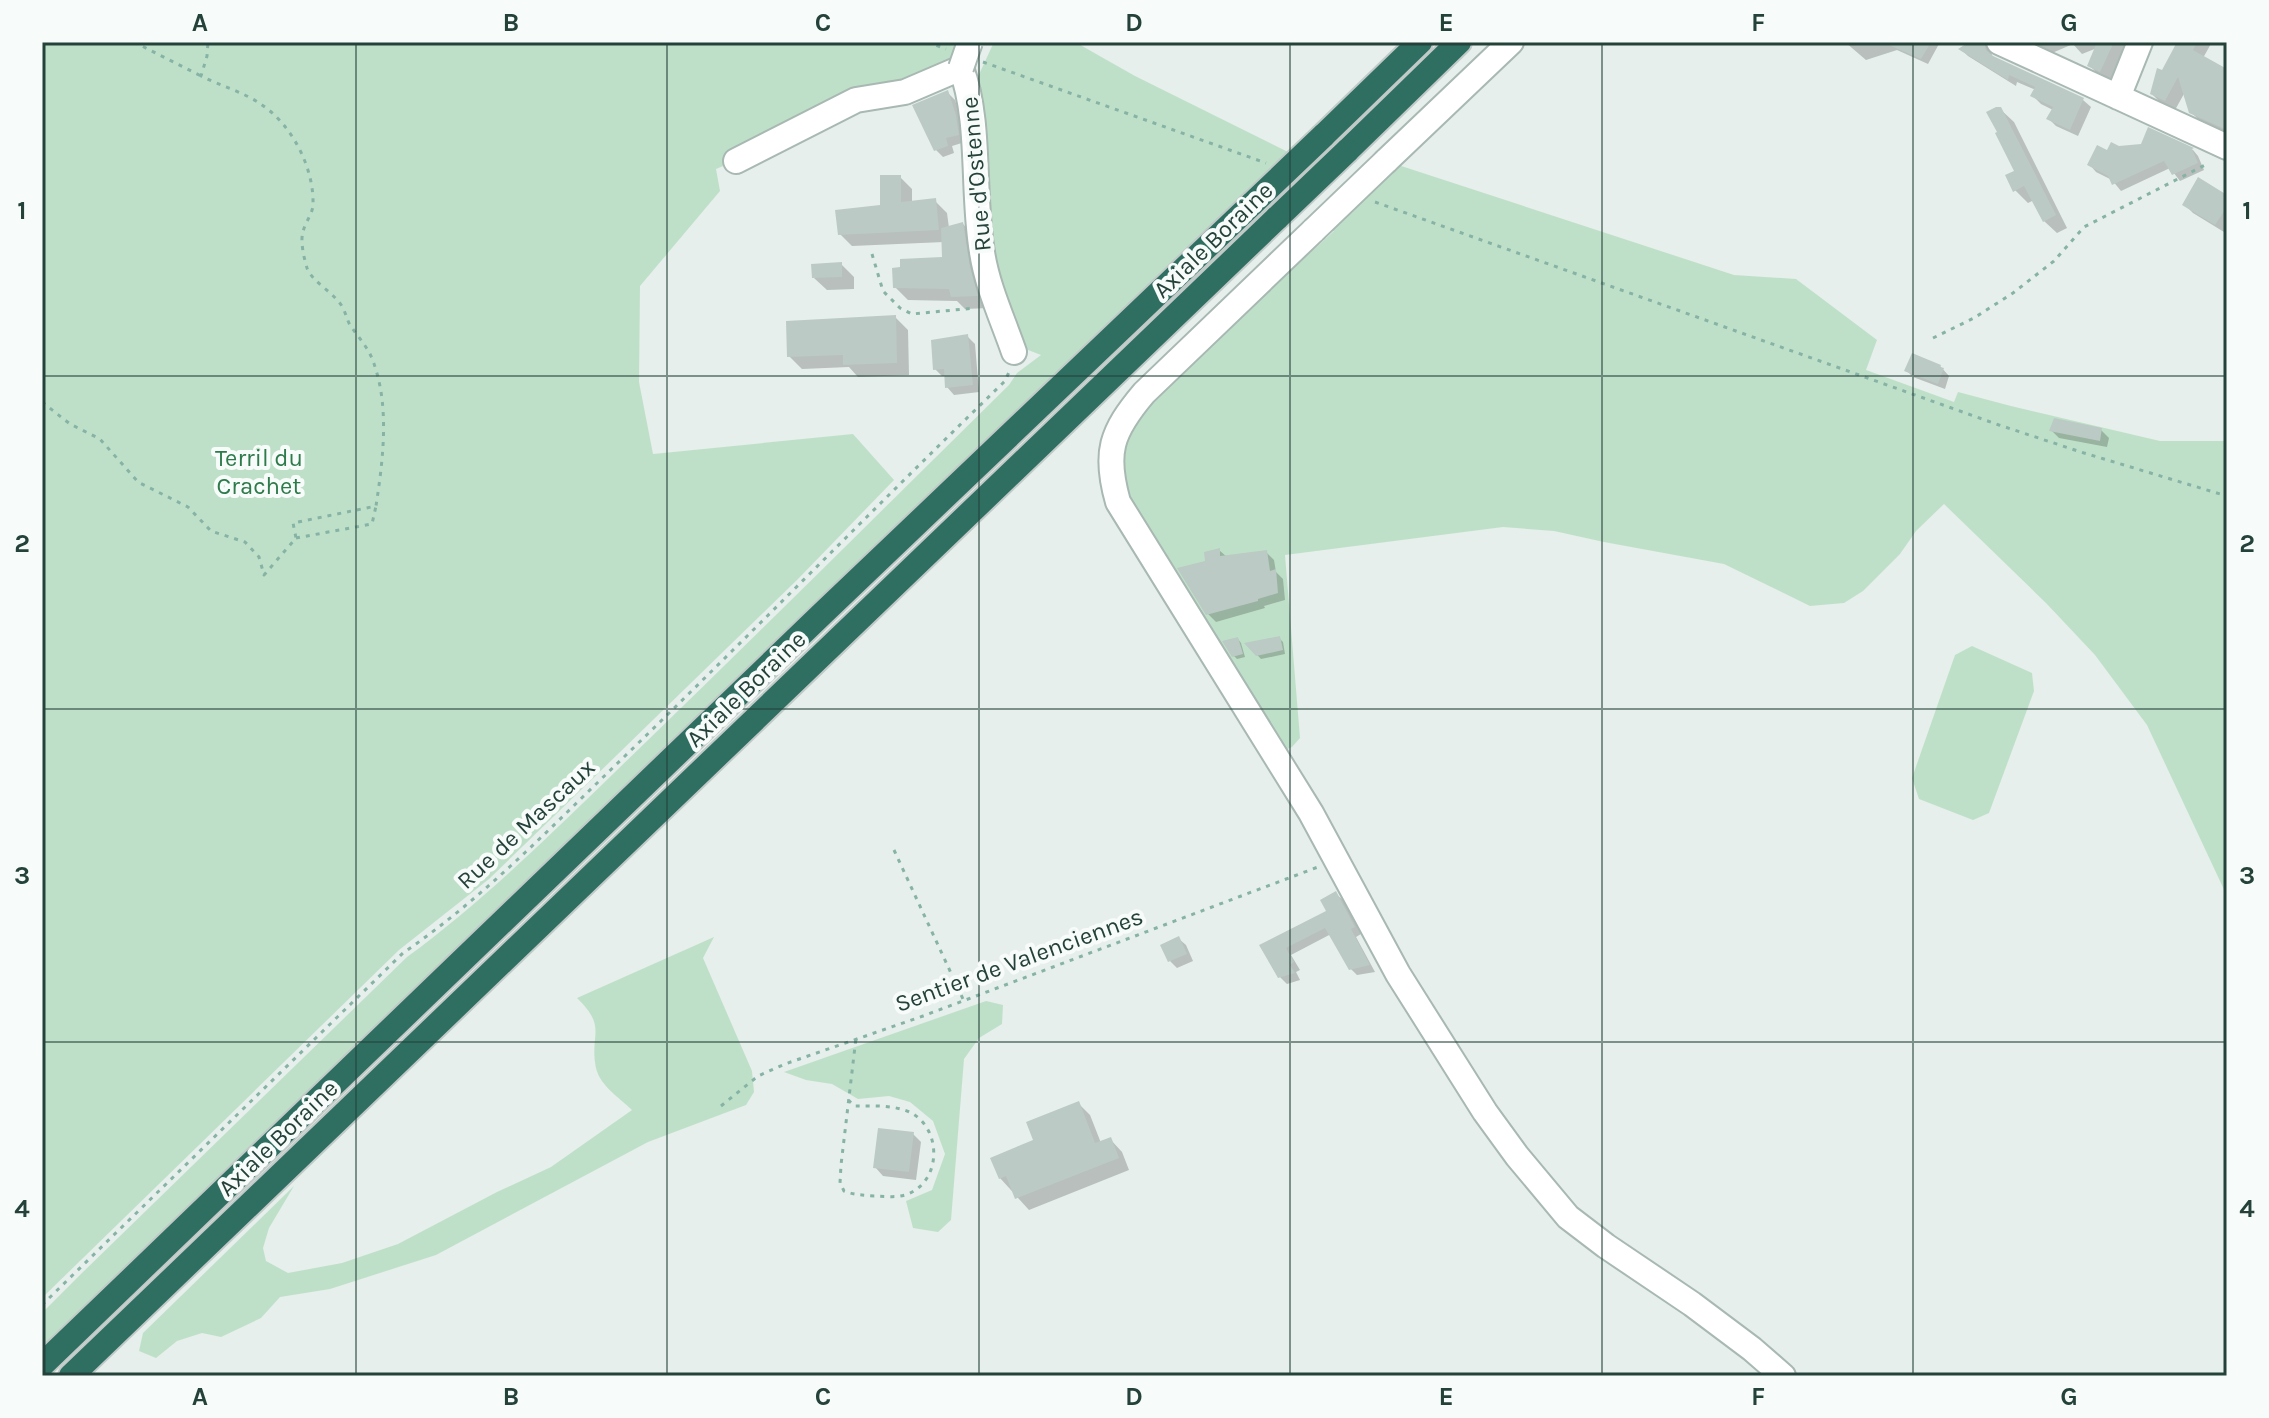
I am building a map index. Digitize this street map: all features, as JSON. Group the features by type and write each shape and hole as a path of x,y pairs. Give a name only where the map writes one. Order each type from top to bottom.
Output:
{"highway":[{"name":"Axiale Boraine","path":"42,1365 1420,42"},
{"name":"Axiale Boraine","path":"71,1376 1459,42"}],"street":[{"path":"1511,42 1144,393 1116,431 1111,454 1112,480 1118,502 1131,526 1311,813 1398,974 1485,1112 1517,1156 1568,1217 1692,1304 1783,1376"},
{"path":"1999,42 2118,97 2220,154"},
{"path":"2118,97 2140,42"},
{"path":"736,161 856,100 905,92 965,55"},
{"name":"Rue d'Ostenne","path":"965,55 982,255 1014,352"}],"path":[{"path":"42,402 70,424 100,439 138,482 188,507 211,531 245,542 259,557 264,575 296,538 372,524 383,441 379,386 366,346 349,323 342,307 308,271 302,234 314,208 312,180 291,136 263,105 134,42"},
{"path":"201,76 208,42"},
{"path":"927,42 1270,164"},
{"path":"1933,338 1974,318 2013,293 2054,261 2084,227 2220,154"},
{"path":"1375,202 1999,425 2227,496"},
{"path":"872,254 883,291 900,308 912,314 998,306"},
{"name":"Rue de Mascaux","path":"42,1305 403,953 492,883 682,701 1005,381 1014,352"},
{"path":"296,538 293,523 376,506"},
{"path":"894,850 964,1001"},
{"name":"Sentier de Valenciennes","path":"721,1106 758,1076 785,1064 964,1001 1336,860"},
{"path":"848,1100 855,1106 878,1105 907,1110 927,1126 935,1149 928,1177 918,1188 904,1196 853,1195 844,1191 840,1183 848,1100 856,1038"}],"green space":[{"name":"Terril du Crachet","path":"42,42 970,42 961,68 716,169 720,191 640,286 639,382 653,454 853,434 894,480 798,579 489,879 399,950 42,1298"},
{"path":"994,42 1075,42 1135,76 1300,158 42,1365 42,1313 407,957 470,907 559,826 1009,385 1017,373 1041,355 1023,348 998,306 976,81"},
{"path":"1386,161 1734,275 1796,279 1877,340 1866,370 1954,402 1958,392 2160,441 2227,441 2227,896 2147,725 2095,655 1944,504 1863,591 1844,603 1810,606 1724,564 1554,531 1503,527 1285,555 1300,738 1292,747 1280,752 1119,481 1132,430 1145,408 1334,231 1314,230"},
{"path":"1972,646 2032,673 2034,691 1989,813 1973,820 1919,799 1912,778 1955,655"},
{"path":"714,937 703,958 752,1071 754,1092 746,1105 648,1142 436,1255 330,1289 280,1297 261,1318 221,1337 202,1333 177,1341 156,1358 139,1351 143,1333 294,1186 269,1228 263,1248 266,1261 288,1273 342,1263 398,1244 551,1167 632,1110 606,1086 598,1074 594,1056 595,1024 577,998"},
{"path":"986,1001 1003,1005 1002,1024 979,1038 964,1059 951,1220 938,1232 913,1228 906,1201 932,1190 945,1154 933,1121 910,1102 889,1096 858,1099 832,1084 806,1080 784,1072"}],"building":[{"path":"1882,42 1931,42 1921,59"},
{"path":"1969,42 1984,42 1986,50 1993,56 2084,98 2070,130 2046,119 2053,107 2030,96 2035,87 2009,75 2008,80 1958,49"},
{"path":"2097,42 2114,42 2100,72 2087,66"},
{"path":"2177,42 2197,42 2193,50 2227,69 2227,130 2189,113 2178,77 2165,101 2150,94 2157,68 2162,70"},
{"path":"948,90 959,135 946,138 948,146 934,151 912,105"},
{"path":"2001,107 2056,215 2043,222 2024,186 2013,192 2005,175 2014,171 1986,112"},
{"path":"2148,127 2194,148 2198,163 2172,175 2164,161 2112,185 2108,176 2087,165 2097,145 2107,150 2111,142 2119,146 2141,144"},
{"path":"880,175 901,175 901,202 936,198 939,230 838,235 835,210 880,205"},
{"path":"2198,177 2227,195 2227,207 2215,225 2182,205"},
{"path":"963,222 978,296 951,297 949,289 893,288 892,268 900,267 900,259 942,257 941,228"},
{"path":"842,262 842,277 812,278 811,264"},
{"path":"896,315 897,363 843,365 843,355 787,357 786,321"},
{"path":"968,334 973,385 945,388 944,369 933,370 931,340"},
{"path":"1912,353 1944,368 1938,384 1904,371"},
{"path":"2054,418 2102,428 2100,441 2049,431"},
{"path":"1220,548 1220,556 1267,550 1270,571 1276,569 1278,593 1206,615 1177,568 1205,561 1204,552"},
{"path":"1280,636 1283,650 1256,656 1244,643"},
{"path":"1238,637 1243,654 1232,657 1222,641"},
{"path":"1336,891 1370,965 1349,970 1325,928 1286,948 1294,962 1290,965 1295,973 1278,978 1259,945 1326,911 1320,900"},
{"path":"1179,936 1187,954 1168,962 1160,945"},
{"path":"1079,1101 1095,1143 1111,1137 1119,1158 1015,1199 1006,1176 999,1179 990,1158 1033,1140 1026,1122"},
{"path":"878,1128 914,1132 909,1172 873,1168"}]}
